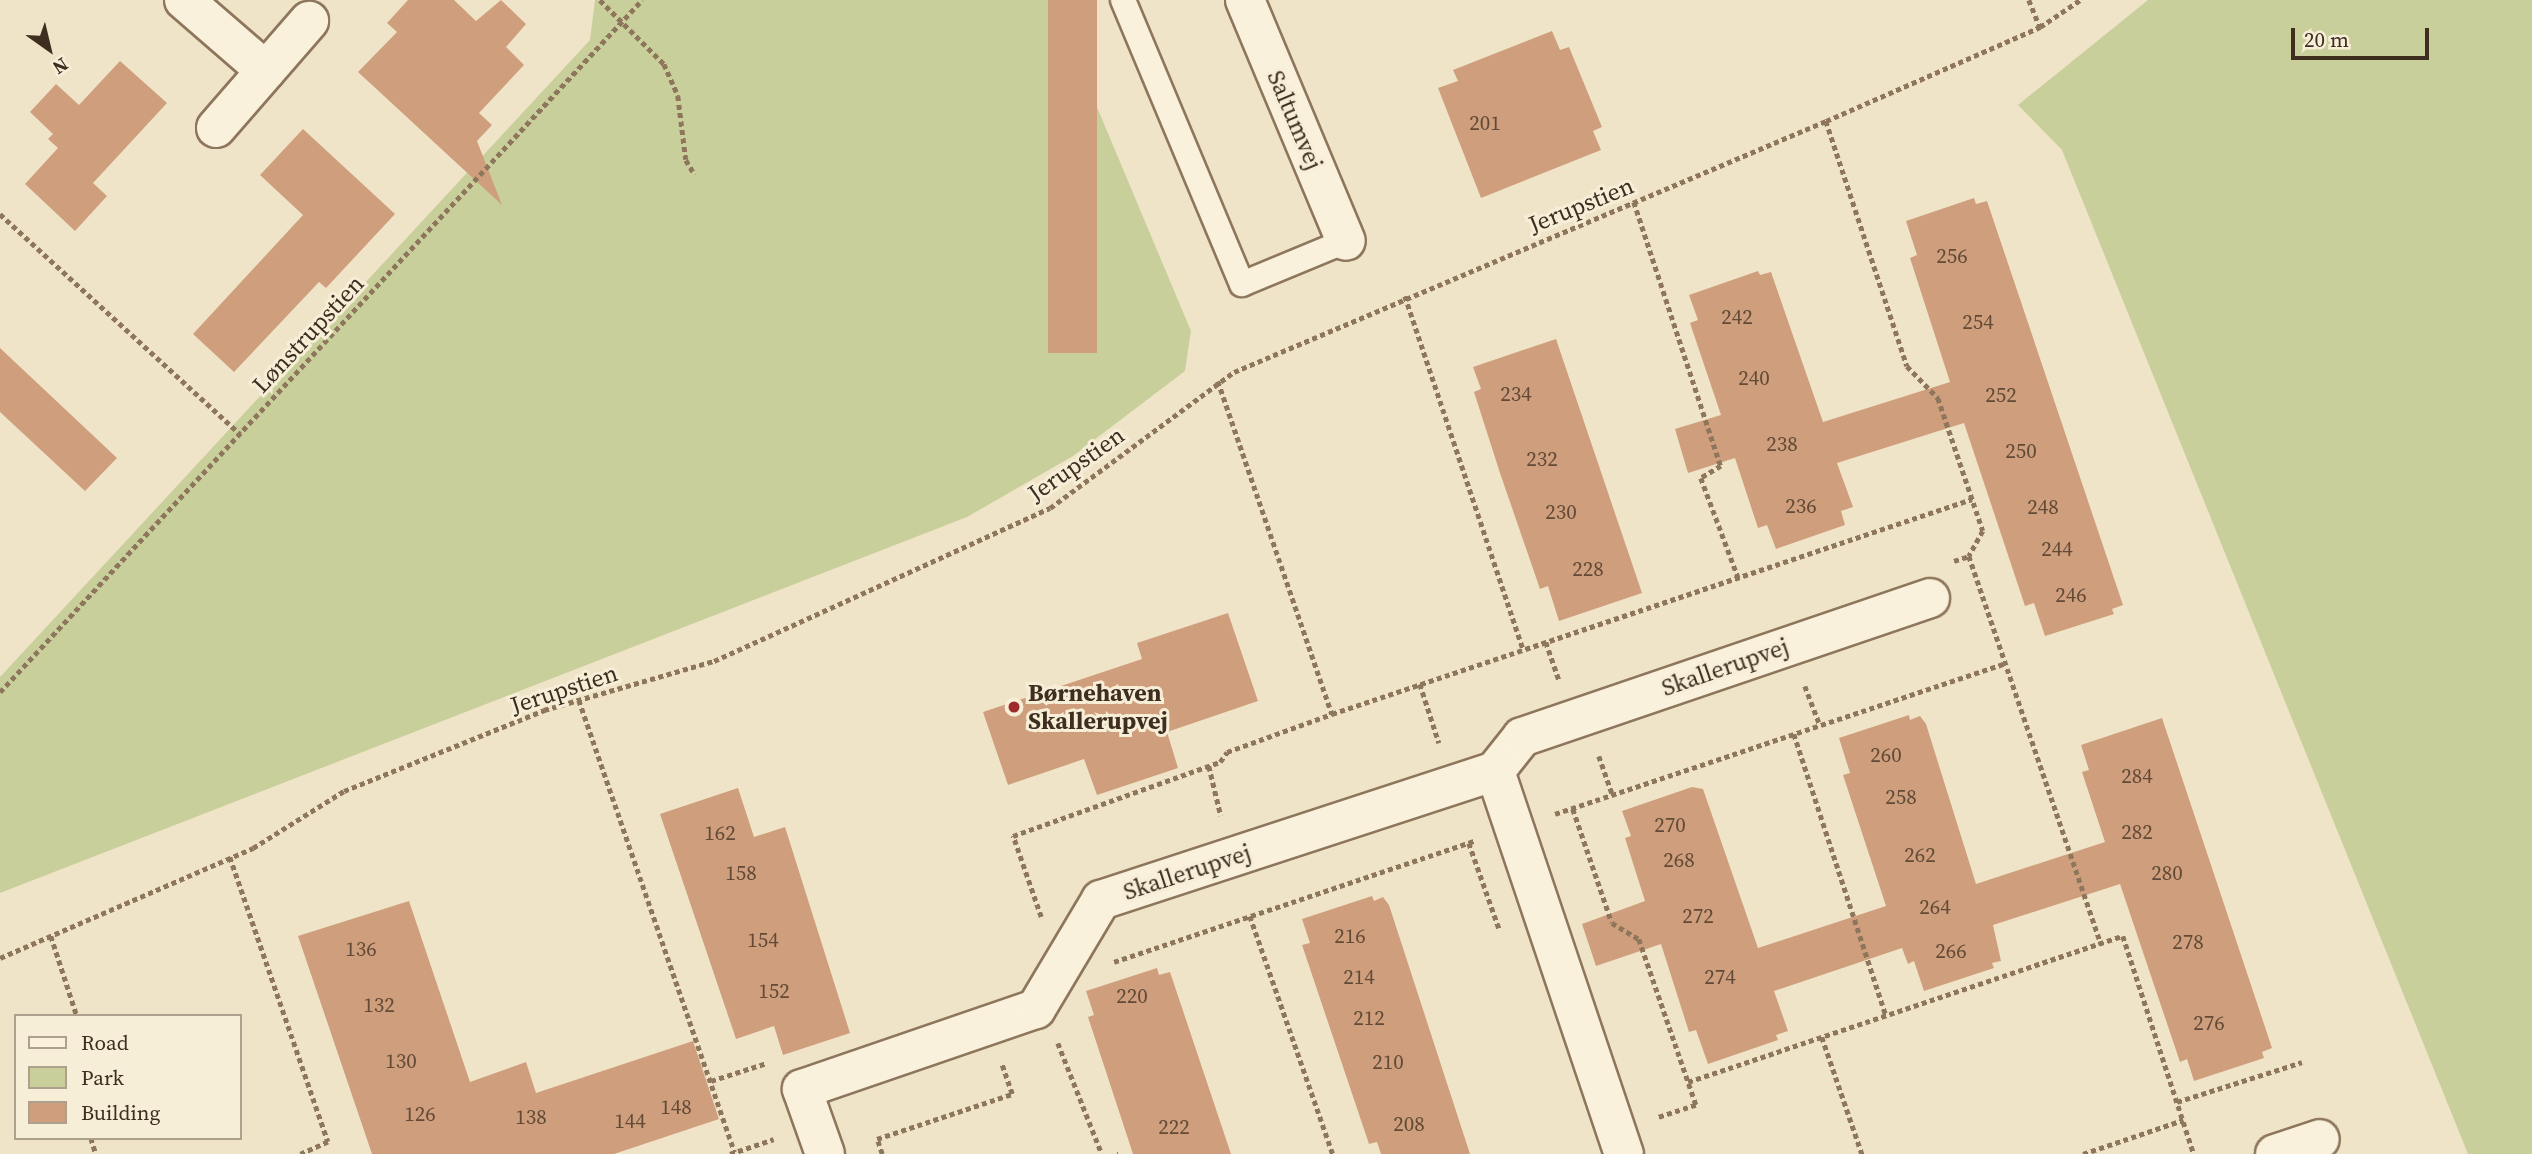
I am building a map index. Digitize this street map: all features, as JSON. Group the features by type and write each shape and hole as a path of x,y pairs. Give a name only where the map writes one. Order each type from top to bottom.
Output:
{"street":[{"path":"184,0 266,71"},
{"name":"Saltumvej","path":"1245,0 1346,240"},
{"path":"216,128 309,21"},
{"name":"Skallerupvej","path":"825,1154 802,1089 1036,1009 1101,900 1495,771 1522,737 1930,598"},
{"path":"1495,771 1620,1143"},
{"path":"2275,1154 2320,1139"}],"lane":[{"path":"1123,0 1242,284 1346,240"}],"path":[{"path":"600,0 622,20 669,75 678,96 686,160 695,175"},
{"name":"Lønstrupstien","path":"0,692 642,0"},
{"path":"2029,0 2040,27"},
{"name":"Jerupstien","path":"0,958 230,857 344,791 579,700 714,661 1050,508 1218,381 1405,296 1826,121 2040,27 2080,0"},
{"path":"1826,121 1907,366 1938,398 1983,531 1969,555 2101,944"},
{"path":"1634,202 1721,466 1701,478 1738,577"},
{"path":"0,214 240,434"},
{"path":"1405,296 1523,649"},
{"path":"1218,381 1332,714"},
{"path":"1043,922 1013,836 1209,766 1227,751 1332,714 1972,499"},
{"path":"1109,964 2006,663"},
{"path":"1420,684 1452,785"},
{"path":"579,700 735,1152"},
{"path":"1794,734 1886,1016"},
{"path":"1209,766 1232,857"},
{"path":"1573,809 1612,923 1639,939 1696,1105 1620,1143"},
{"path":"230,857 328,1142 302,1154"},
{"path":"1250,916 1333,1154"},
{"path":"51,936 76,1014"},
{"path":"1688,1082 2123,936 2194,1154"},
{"path":"1822,1037 1863,1154"},
{"path":"1056,1038 1102,1154"},
{"path":"882,1154 877,1139 1012,1094 998,1053"},
{"path":"711,1081 778,1060"},
{"path":"2177,1102 2302,1062"},
{"path":"2083,1154 2183,1120"}],"green space":[{"path":"595,0 1052,0 1191,331 1185,371 1073,456 967,517 0,893 0,677 590,40"},
{"path":"2148,0 2532,0 2532,1154 2468,1154 2062,150 2018,105"}],"building":[{"path":"408,0 454,0 476,21 501,0 526,24 506,47 524,65 479,113 492,125 477,141 502,205 358,72 397,32 387,23"},
{"path":"1048,0 1097,0 1097,353 1048,353"},
{"path":"1552,31 1560,50 1569,47 1602,127 1593,131 1601,150 1481,198 1438,88 1458,81 1453,70"},
{"path":"120,61 167,103 93,183 107,196 75,231 25,184 58,148 48,139 53,134 30,112 56,84 79,105"},
{"path":"303,129 395,214 326,288 319,282 234,372 193,334 303,215 260,175"},
{"path":"1974,198 1976,204 1987,201 2123,605 2112,609 2114,614 2045,636 2034,603 2025,606 1964,423 1837,463 1853,507 1841,511 1845,525 1776,549 1767,525 1758,528 1735,458 1688,473 1675,429 1721,415 1690,323 1698,320 1689,295 1758,271 1760,275 1771,272 1823,422 1950,382 1910,258 1917,255 1906,221"},
{"path":"1556,339 1642,593 1559,621 1548,586 1540,589 1500,473 1474,392 1481,389 1473,367"},
{"path":"0,348 117,458 85,491 0,412"},
{"path":"1228,613 1258,701 1167,732 1178,768 1097,795 1084,759 1008,785 983,712 1142,659 1137,643"},
{"path":"1909,715 1910,720 1920,716 1926,724 1976,884 2105,842 2082,772 2089,770 2081,745 2162,718 2272,1048 2262,1052 2264,1058 2194,1081 2187,1059 2180,1062 2120,884 1993,925 2001,961 1992,963 1994,968 1924,991 1914,961 1908,964 1902,948 1774,991 1788,1031 1776,1035 1778,1040 1708,1064 1696,1030 1689,1032 1661,944 1596,966 1582,924 1645,901 1625,838 1631,836 1622,811 1692,787 1703,789 1758,948 1886,906 1843,775 1850,773 1839,738"},
{"path":"738,788 754,837 785,827 850,1033 783,1055 774,1026 736,1039 660,814"},
{"path":"1372,896 1374,901 1383,897 1389,905 1470,1154 1381,1154 1377,1142 1369,1144 1302,945 1310,943 1302,919"},
{"path":"409,901 470,1082 526,1062 536,1093 693,1041 719,1119 614,1154 372,1154 298,936"},
{"path":"1157,968 1159,975 1170,972 1231,1154 1133,1154 1088,1017 1094,1015 1086,991"}],"place":[{"name":"Børnehaven Skallerupvej","path":"1014,707"}]}
